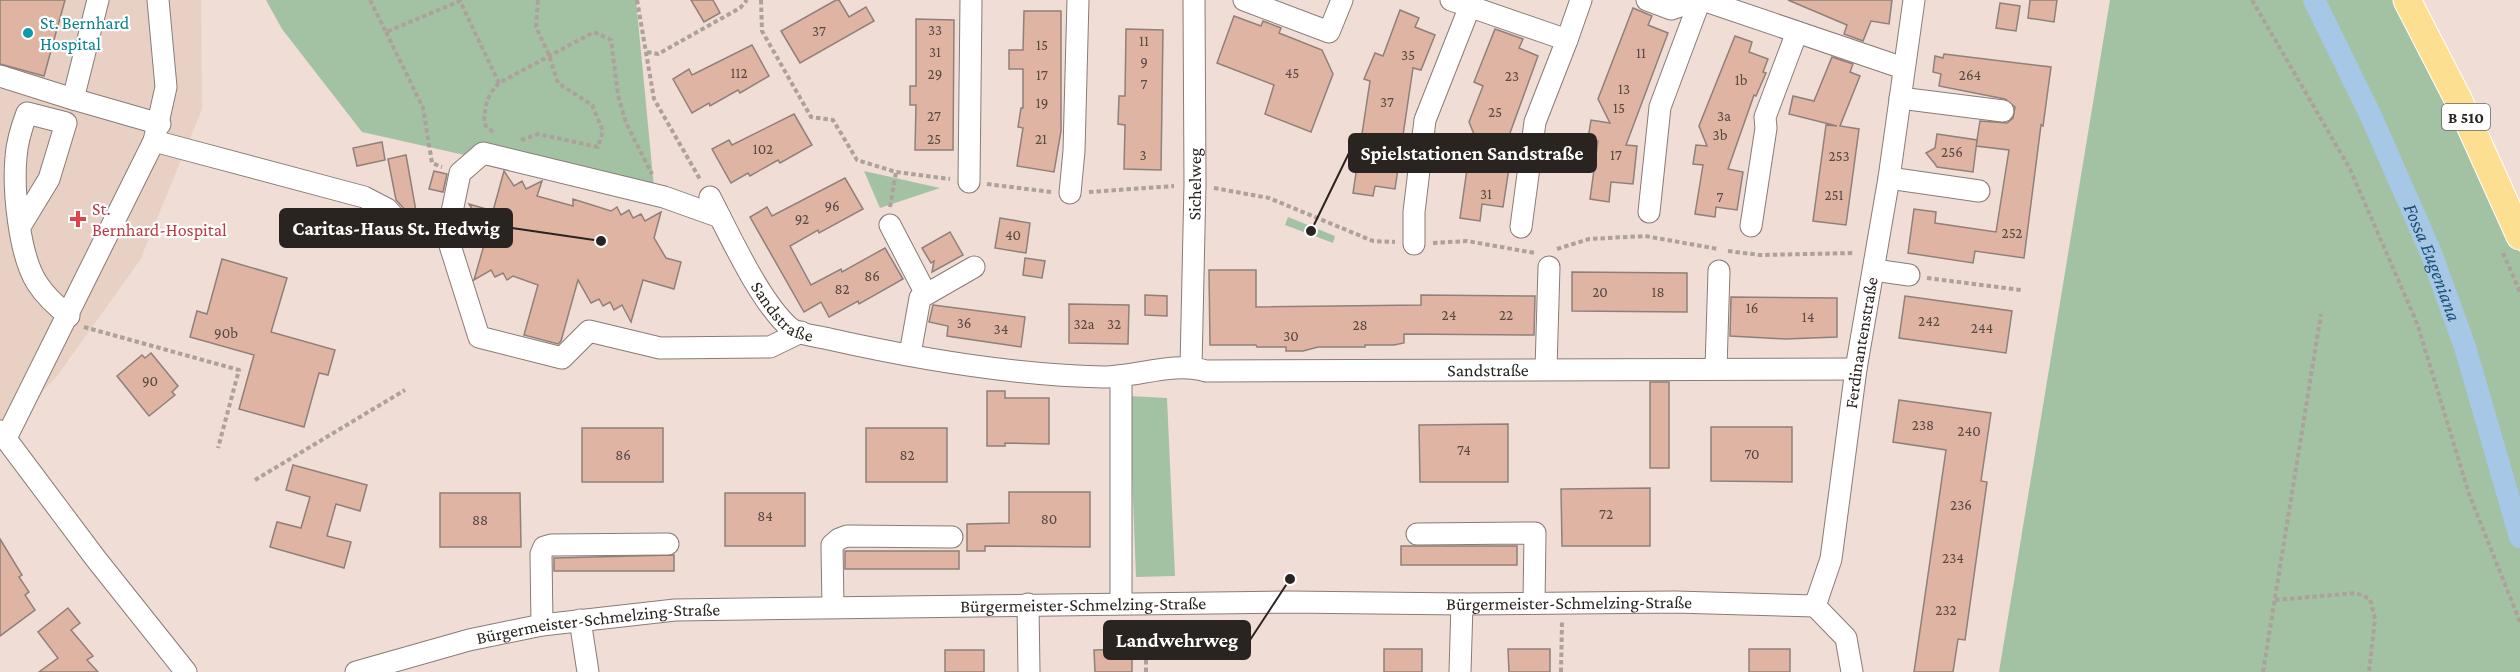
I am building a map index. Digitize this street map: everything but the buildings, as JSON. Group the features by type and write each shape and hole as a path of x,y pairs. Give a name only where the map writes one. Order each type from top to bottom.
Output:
{"main road":[{"name":"B 510","path":"2407,0 2458,101 2520,236"}],"street":[{"path":"73,99 98,0"},
{"path":"158,0 166,87 157,132 67,319 3,434 96,559 186,672"},
{"path":"969,182 971,0"},
{"path":"1070,193 1074,151 1078,0"},
{"name":"Sichelweg","path":"1191,367 1195,184 1194,0"},
{"path":"1244,0 1329,32 1342,0"},
{"path":"1521,227 1535,122 1568,40 1581,0"},
{"path":"1647,0 1671,9 1700,0 1903,68"},
{"path":"1649,212 1660,107 1700,0"},
{"name":"Ferdinantenstraße","path":"1815,606 1831,559 1856,369 1889,178 1914,0"},
{"path":"1414,244 1414,212 1425,120 1460,3 1568,40"},
{"path":"1751,226 1767,128 1765,117 1797,32"},
{"path":"0,76 73,99 157,132 364,197 387,209 407,232"},
{"path":"1900,98 2003,111"},
{"path":"21,225 49,178 66,123 27,112 16,155 15,189 27,262 49,300 67,319"},
{"path":"720,217 664,196 483,153 460,173 447,236 479,337 562,358 589,331 660,348 770,347 801,332"},
{"path":"1889,178 1979,191"},
{"name":"Sandstraße","path":"710,197 772,309 793,330 910,354 1052,375 1121,377 1191,367 1206,371 1856,369"},
{"path":"890,225 926,294"},
{"path":"910,354 920,298 974,267"},
{"path":"1546,369 1549,267"},
{"path":"1874,270 1909,275"},
{"path":"1716,368 1719,271"},
{"path":"1121,377 1121,603"},
{"path":"1417,534 1535,533 1534,603"},
{"path":"833,607 832,545 838,539 847,536 952,537"},
{"path":"542,625 541,554 544,547 551,545 668,544"},
{"name":"Bürgermeister-Schmelzing-Straße","path":"356,672 469,640 542,625 675,610 1289,602 1462,604 1675,602 1815,606"},
{"path":"1028,604 1029,672"},
{"path":"1460,672 1462,604"},
{"path":"1815,606 1846,638 1852,672"},
{"path":"580,620 588,672"}],"path":[{"path":"370,0 423,108 432,163 460,173"},
{"path":"511,139 522,140 538,134 598,147 603,131 592,105 558,83 549,55 536,27 538,0"},
{"path":"637,0 654,99 710,197"},
{"path":"647,52 658,54 740,8 747,0"},
{"path":"761,0 762,31 811,117 833,120 857,160 896,172 1070,193 1195,184"},
{"path":"2252,0 2350,169 2408,302 2417,323 2469,494 2520,622"},
{"path":"386,33 463,1 499,83"},
{"path":"499,139 484,124 484,107 489,93 499,83 594,32 611,40 618,95 626,123 664,196"},
{"path":"890,225 888,221 896,172"},
{"path":"1719,271 1730,251 1751,226"},
{"path":"1521,227 1549,267"},
{"path":"1909,275 2021,290"},
{"path":"2263,672 2321,314"},
{"path":"67,319 238,370 218,448"},
{"path":"255,480 405,390"},
{"path":"2275,600 2356,593 2370,599 2375,618 2369,672"},
{"path":"1146,603 1146,672"},
{"path":"1561,672 1562,603"}],"shaded area":[{"name":"St. Bernhard-Hospital","path":"0,0 201,0 202,109 140,260 57,376 0,437"}],"green space":[{"path":"266,0 636,0 655,198 362,132 282,29"},
{"path":"2110,0 2400,0 2520,253 2520,672 1999,672"},
{"path":"864,171 940,188 880,208"},
{"path":"1288,217 1335,236 1333,243 1285,225"},
{"path":"1129,396 1167,398 1175,576 1136,577"}],"waterway":[{"name":"Fossa Eugeniana","path":"2314,0 2370,114 2431,253 2465,347 2520,537"}],"place":[{"name":"St. Bernhard Hospital","path":"28,33"},
{"name":"St. Bernhard-Hospital","path":"78,219"},
{"name":"Spielstationen Sandstraße","path":"1311,231"},
{"name":"Caritas-Haus St. Hedwig","path":"601,241"},
{"name":"Landwehrweg","path":"1290,579"}]}
